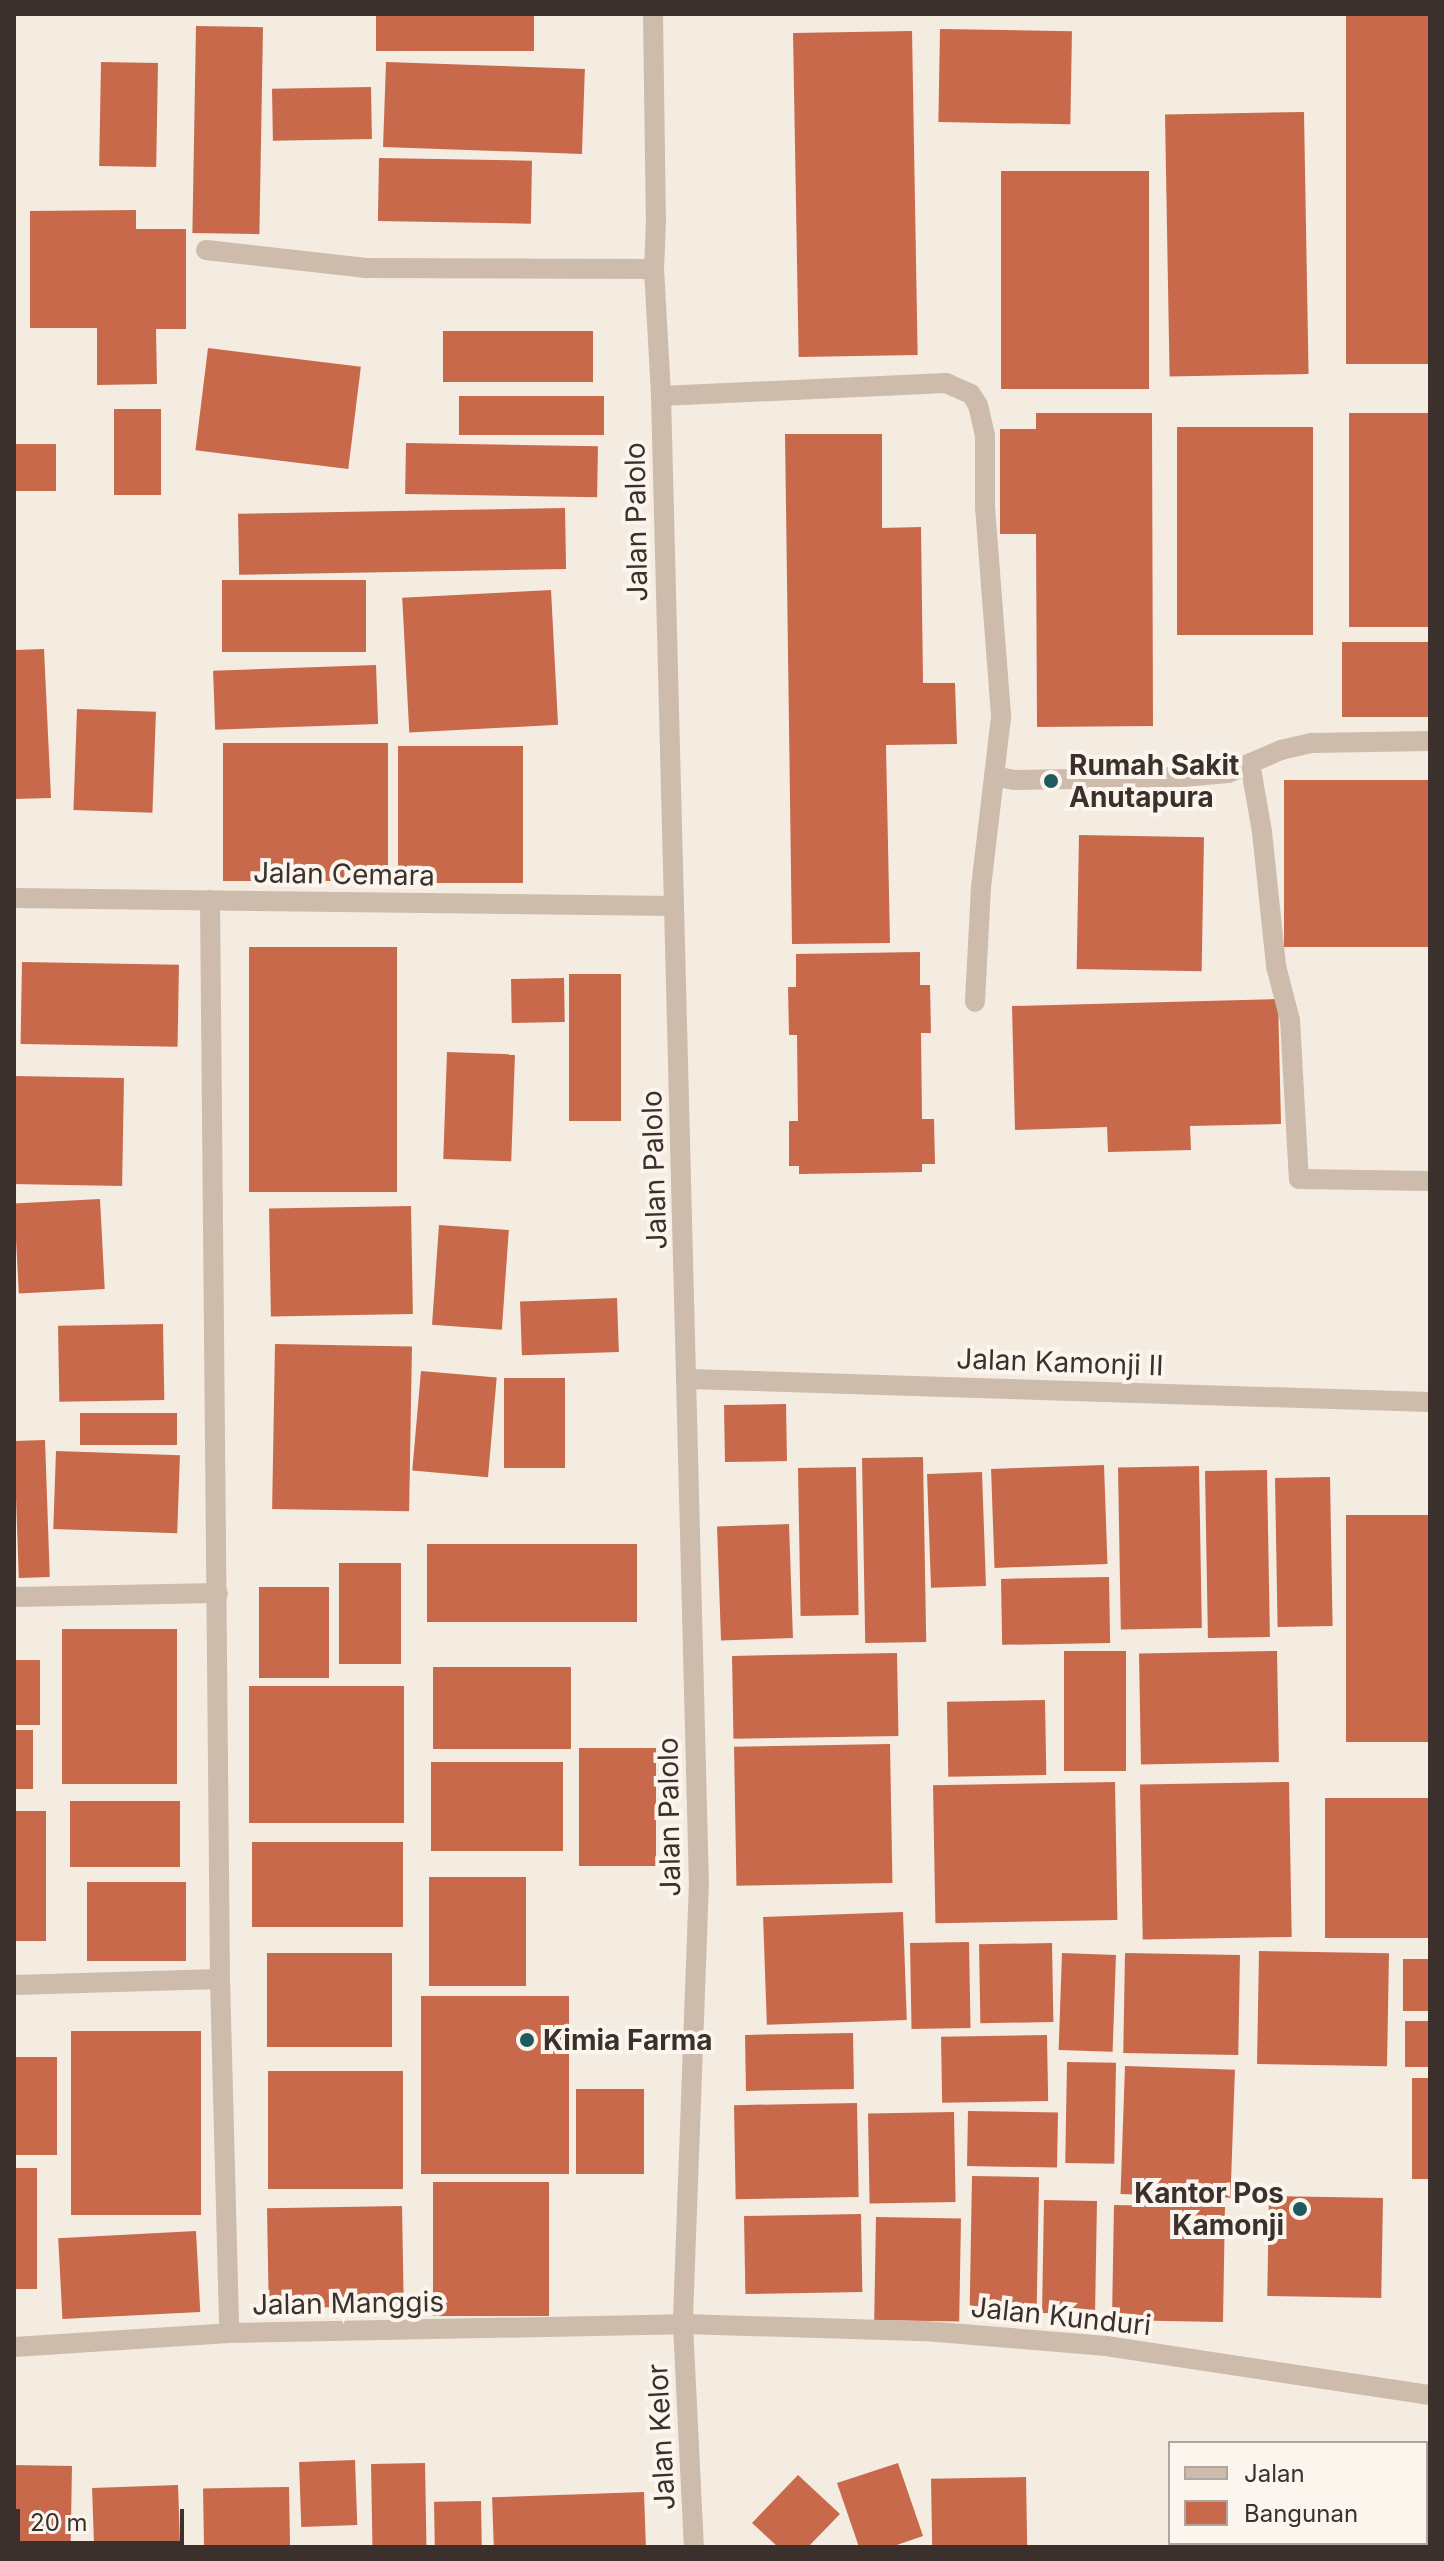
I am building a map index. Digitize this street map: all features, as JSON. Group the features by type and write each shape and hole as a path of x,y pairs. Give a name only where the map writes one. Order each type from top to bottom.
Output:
{"street":[{"name":"Jalan Palolo","path":"653,14 654,269 661,396 699,1882 683,2324"},
{"path":"206,250 366,268 654,269"},
{"path":"661,396 946,383 971,394 978,405 985,435 985,507 1001,717 981,887 975,1002"},
{"path":"994,776 1014,780 1183,777 1228,773 1281,750 1312,743 1430,741"},
{"path":"1250,763 1262,832 1276,966 1290,1020 1299,1179 1430,1181"},
{"name":"Jalan Cemara","path":"14,898 674,906"},
{"path":"210,900 220,1979 229,2333"},
{"name":"Jalan Kamonji II","path":"688,1379 1430,1402"},
{"path":"14,1597 218,1593"},
{"path":"14,1985 220,1979"},
{"name":"Jalan Manggis","path":"14,2347 229,2333 683,2324"},
{"name":"Jalan Kunduri","path":"683,2324 925,2331 1106,2346 1430,2395"},
{"name":"Jalan Kelor","path":"683,2324 694,2547"}],"building":[{"path":"376,14 534,14 534,51 376,51"},
{"path":"1346,14 1430,14 1430,364 1346,364"},
{"path":"196,26 263,27 259,234 192,233"},
{"path":"940,29 1072,31 1070,124 938,122"},
{"path":"912,31 918,355 799,357 793,33"},
{"path":"101,62 158,63 156,167 99,166"},
{"path":"386,62 585,69 582,154 383,147"},
{"path":"371,87 372,139 273,141 272,89"},
{"path":"1304,112 1309,374 1170,376 1165,114"},
{"path":"379,158 532,161 531,224 378,221"},
{"path":"1001,171 1149,171 1149,389 1001,389"},
{"path":"136,210 136,229 186,229 186,329 156,329 157,384 97,385 97,328 30,328 30,211"},
{"path":"443,331 593,331 593,382 443,382"},
{"path":"208,348 361,367 348,469 195,450"},
{"path":"459,396 604,396 604,435 459,435"},
{"path":"114,409 161,409 161,495 114,495"},
{"path":"1036,413 1152,413 1153,726 1037,727 1036,534 1000,534 1000,429 1036,429"},
{"path":"1349,413 1430,413 1430,627 1349,627"},
{"path":"1177,427 1313,427 1313,635 1177,635"},
{"path":"785,434 882,434 882,528 921,527 923,683 955,683 957,744 886,745 890,943 792,944"},
{"path":"406,443 598,446 597,497 405,494"},
{"path":"14,444 56,444 56,491 14,491"},
{"path":"565,508 566,569 239,575 238,514"},
{"path":"222,580 366,580 366,652 222,652"},
{"path":"551,590 558,725 409,733 402,598"},
{"path":"1342,642 1430,642 1430,717 1342,717"},
{"path":"44,649 51,798 14,799 14,650"},
{"path":"376,665 378,724 215,730 213,671"},
{"path":"77,709 156,712 152,813 73,810"},
{"path":"223,743 388,743 388,881 223,881"},
{"path":"398,746 523,746 523,883 398,883"},
{"path":"1284,780 1430,780 1430,947 1284,947"},
{"path":"1079,835 1204,837 1202,971 1077,969"},
{"path":"249,947 397,947 397,1192 249,1192"},
{"path":"920,952 920,985 930,985 931,1033 921,1033 922,1119 934,1119 935,1164 922,1164 922,1172 799,1174 799,1166 789,1166 789,1121 798,1121 797,1035 789,1035 788,987 796,987 796,954"},
{"path":"22,962 179,965 178,1047 21,1044"},
{"path":"569,974 621,974 621,1121 569,1121"},
{"path":"564,978 565,1022 512,1023 511,979"},
{"path":"1278,999 1281,1124 1190,1126 1191,1150 1108,1152 1107,1127 1015,1130 1012,1006"},
{"path":"447,1052 515,1054 511,1161 443,1159"},
{"path":"14,1076 124,1078 122,1186 14,1184"},
{"path":"100,1199 105,1289 19,1293 14,1204"},
{"path":"411,1206 413,1314 271,1316 269,1208"},
{"path":"439,1225 509,1230 502,1330 432,1325"},
{"path":"617,1298 619,1352 522,1355 520,1301"},
{"path":"163,1324 164,1400 59,1402 58,1326"},
{"path":"275,1344 412,1346 409,1511 272,1509"},
{"path":"421,1371 497,1378 488,1477 412,1471"},
{"path":"504,1378 565,1378 565,1468 504,1468"},
{"path":"786,1404 787,1461 725,1462 724,1405"},
{"path":"80,1413 177,1413 177,1445 80,1445"},
{"path":"45,1440 50,1577 19,1578 14,1441"},
{"path":"56,1451 180,1455 177,1533 53,1529"},
{"path":"923,1457 926,1642 865,1643 862,1458"},
{"path":"1104,1465 1107,1564 995,1568 991,1469"},
{"path":"1199,1466 1202,1628 1121,1629 1118,1467"},
{"path":"856,1467 859,1615 801,1616 798,1468"},
{"path":"1267,1470 1270,1637 1208,1638 1205,1471"},
{"path":"982,1472 986,1586 931,1588 927,1474"},
{"path":"1330,1477 1333,1626 1278,1627 1275,1478"},
{"path":"1346,1515 1430,1515 1430,1742 1346,1742"},
{"path":"789,1524 793,1638 721,1640 717,1527"},
{"path":"427,1544 637,1544 637,1622 427,1622"},
{"path":"339,1563 401,1563 401,1664 339,1664"},
{"path":"1109,1577 1110,1643 1002,1645 1001,1579"},
{"path":"259,1587 329,1587 329,1678 259,1678"},
{"path":"62,1629 177,1629 177,1784 62,1784"},
{"path":"1064,1651 1126,1651 1126,1771 1064,1771"},
{"path":"1277,1651 1279,1762 1141,1764 1139,1653"},
{"path":"897,1653 898,1736 733,1739 732,1656"},
{"path":"14,1660 40,1660 40,1725 14,1725"},
{"path":"433,1667 571,1667 571,1749 433,1749"},
{"path":"249,1686 404,1686 404,1823 249,1823"},
{"path":"1045,1700 1046,1775 948,1777 947,1702"},
{"path":"14,1730 33,1730 33,1789 14,1789"},
{"path":"890,1744 892,1883 736,1886 734,1747"},
{"path":"579,1748 656,1748 656,1866 579,1866"},
{"path":"431,1762 563,1762 563,1851 431,1851"},
{"path":"1115,1782 1117,1920 935,1923 933,1785"},
{"path":"1289,1782 1292,1937 1143,1940 1140,1785"},
{"path":"1325,1798 1430,1798 1430,1938 1325,1938"},
{"path":"70,1801 180,1801 180,1867 70,1867"},
{"path":"14,1811 46,1811 46,1941 14,1941"},
{"path":"252,1842 403,1842 403,1927 252,1927"},
{"path":"429,1877 526,1877 526,1986 429,1986"},
{"path":"87,1882 186,1882 186,1961 87,1961"},
{"path":"903,1912 907,2020 767,2025 763,1917"},
{"path":"969,1942 971,2028 912,2029 910,1943"},
{"path":"1052,1943 1053,2022 980,2023 979,1944"},
{"path":"1259,1951 1389,1953 1387,2066 1257,2064"},
{"path":"267,1953 392,1953 392,2047 267,2047"},
{"path":"1062,1953 1116,1955 1113,2052 1059,2050"},
{"path":"1125,1953 1240,1955 1238,2055 1123,2053"},
{"path":"1403,1959 1430,1959 1430,2011 1403,2011"},
{"path":"421,1996 569,1996 569,2174 421,2174"},
{"path":"1405,2021 1430,2021 1430,2067 1405,2067"},
{"path":"71,2031 201,2031 201,2215 71,2215"},
{"path":"853,2033 854,2089 746,2091 745,2035"},
{"path":"1047,2035 1048,2101 942,2103 941,2037"},
{"path":"14,2057 57,2057 57,2155 14,2155"},
{"path":"1067,2062 1116,2063 1114,2164 1065,2163"},
{"path":"1125,2066 1235,2070 1230,2198 1121,2194"},
{"path":"268,2071 403,2071 403,2189 268,2189"},
{"path":"1412,2078 1430,2078 1430,2179 1412,2179"},
{"path":"576,2089 644,2089 644,2174 576,2174"},
{"path":"857,2103 859,2197 736,2199 734,2105"},
{"path":"968,2111 1058,2113 1057,2168 967,2166"},
{"path":"954,2112 956,2202 870,2203 868,2114"},
{"path":"14,2168 37,2168 37,2289 14,2289"},
{"path":"972,2176 1039,2177 1037,2315 970,2314"},
{"path":"433,2182 549,2182 549,2316 433,2316"},
{"path":"1269,2196 1383,2198 1381,2298 1267,2296"},
{"path":"1044,2200 1097,2201 1095,2314 1042,2313"},
{"path":"1114,2205 1225,2207 1223,2322 1112,2320"},
{"path":"402,2206 404,2306 269,2308 267,2208"},
{"path":"861,2214 862,2292 745,2294 744,2216"},
{"path":"876,2217 961,2218 959,2321 874,2320"},
{"path":"196,2231 200,2312 62,2319 58,2238"},
{"path":"355,2460 357,2525 301,2527 299,2462"},
{"path":"425,2463 426,2547 372,2547 371,2464"},
{"path":"898,2463 923,2536 891,2547 859,2547 837,2483"},
{"path":"14,2465 72,2466 71,2547 14,2547"},
{"path":"798,2475 840,2514 808,2547 778,2547 752,2523"},
{"path":"1026,2477 1027,2547 932,2547 931,2479"},
{"path":"178,2485 180,2547 94,2547 92,2488"},
{"path":"289,2487 290,2547 204,2547 203,2489"},
{"path":"644,2492 646,2547 494,2547 492,2497"},
{"path":"481,2501 482,2547 435,2547 434,2502"},
{"path":"1237,2545 1304,2545 1304,2547"},
{"path":"1309,2545 1366,2545 1366,2547"},
{"path":"1372,2545 1404,2545 1404,2547"}],"place":[{"name":"Rumah Sakit Anutapura","path":"1051,781"},
{"name":"Kimia Farma","path":"527,2040"},
{"name":"Kantor Pos Kamonji","path":"1300,2209"}]}
